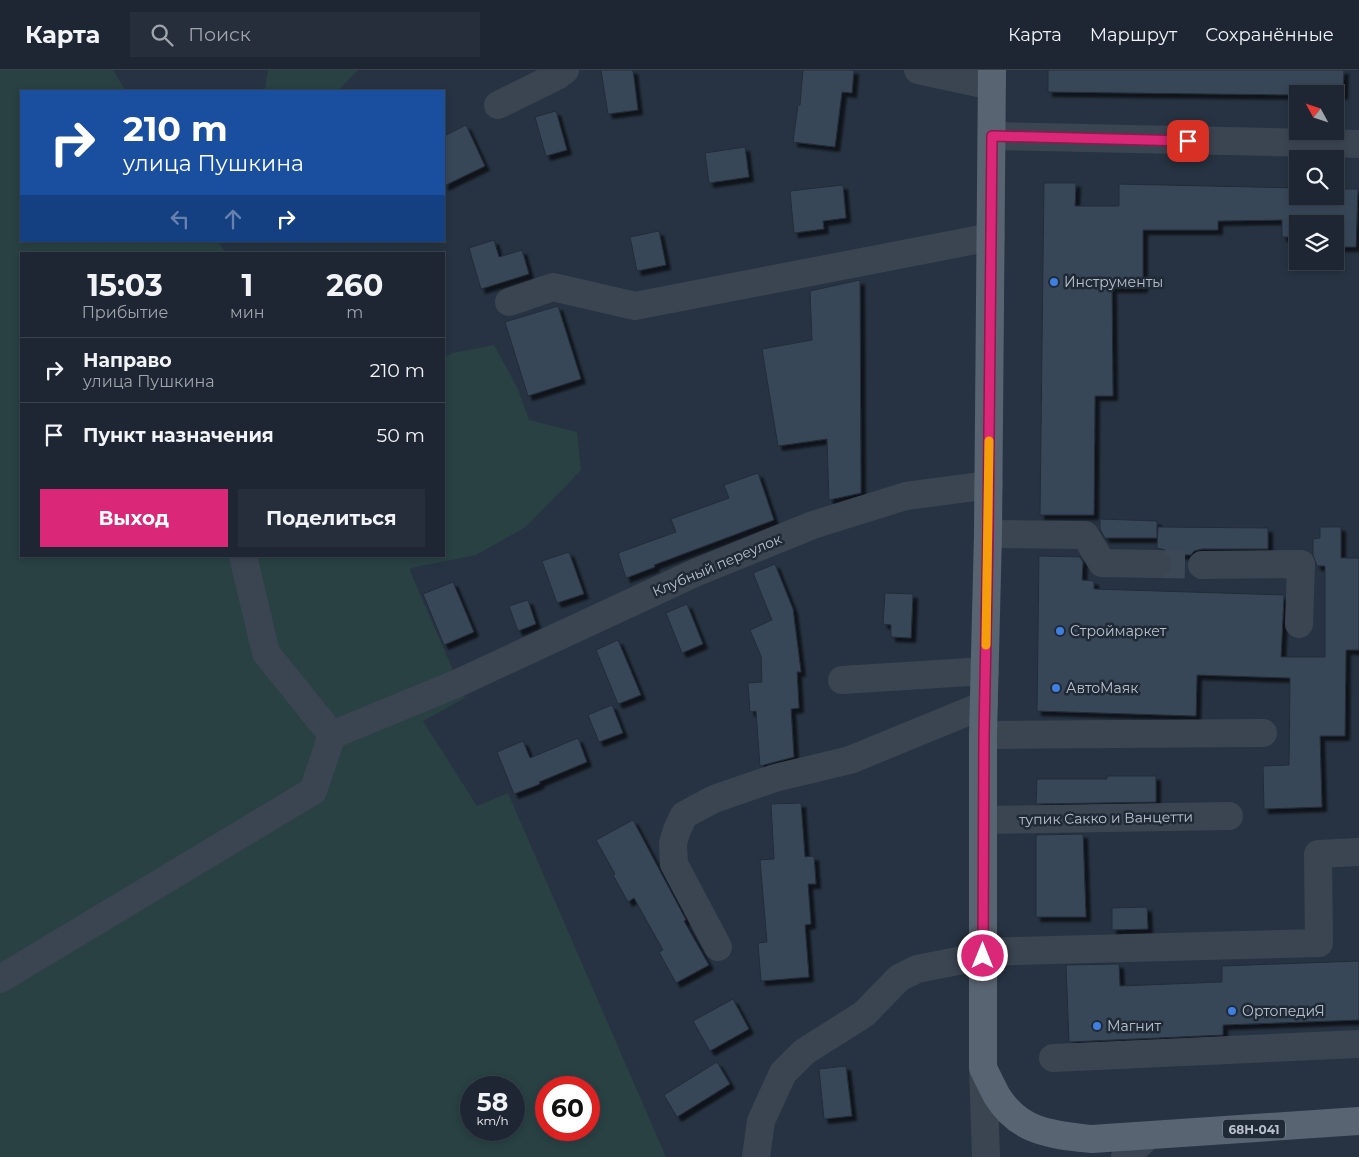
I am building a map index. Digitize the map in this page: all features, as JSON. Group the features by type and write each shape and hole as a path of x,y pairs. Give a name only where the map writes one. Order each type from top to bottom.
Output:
{"main road":[{"name":"68Н-041","path":"992,78 989,485 983,820 984,1068 998,1097 1014,1117 1032,1129 1053,1135 1092,1140 1359,1121"}],"street":[{"path":"498,105 557,76 565,70"},
{"path":"918,70 992,78"},
{"path":"992,136 1359,144"},
{"path":"509,302 553,287 635,306 991,237"},
{"name":"Клубный переулок","path":"332,735 458,683 697,572 813,525 906,496 989,485"},
{"path":"988,534 1085,535 1102,563 1157,564"},
{"path":"0,979 314,791 332,735 266,653 243,557"},
{"path":"1202,565 1301,564 1299,624"},
{"path":"842,680 985,670"},
{"path":"718,948 674,864 673,844 684,815 714,798 758,784 850,760 984,705"},
{"path":"984,735 1263,732"},
{"name":"тупик Сакко и Ванцетти","path":"983,820 1229,816"},
{"path":"756,1157 762,1121 783,1073 804,1052 864,1014 899,978 917,969 983,954 1319,943 1318,854 1359,852"},
{"path":"1053,1058 1359,1044"},
{"path":"984,1068 986,1157"},
{"path":"1125,1157 1148,1136"}],"green space":[{"path":"0,70 113,70 125,90 20,90 20,242 219,242 225,252 20,252 20,557 445,557 445,357 453,353 494,345 518,389 529,420 577,432 581,470 526,527 476,555 411,568 410,571 465,698 423,721 477,806 508,793 666,1157 0,1157"},
{"path":"268,70 358,70 339,90 262,90 265,88"}],"building":[{"path":"601,70 633,70 638,110 608,114"},
{"path":"803,70 854,70 852,93 842,92 835,147 793,142 798,105 800,105"},
{"path":"1048,70 1344,70 1343,85 1289,85 1289,95 1048,92"},
{"path":"556,111 567,150 546,156 535,117"},
{"path":"466,125 485,166 445,186 445,136"},
{"path":"745,147 749,177 709,183 705,153"},
{"path":"1044,183 1076,183 1075,206 1119,206 1119,184 1289,188 1289,205 1344,205 1344,189 1358,189 1356,247 1344,247 1344,215 1289,215 1289,237 1282,237 1282,220 1218,221 1218,230 1143,230 1143,288 1112,288 1113,396 1095,396 1094,515 1040,515"},
{"path":"843,185 846,218 823,221 824,229 794,233 790,191"},
{"path":"659,231 666,265 637,271 630,237"},
{"path":"494,240 499,257 522,250 529,274 481,289 469,248"},
{"path":"860,280 861,493 829,500 827,439 778,446 762,349 812,340 810,291"},
{"path":"558,306 581,379 528,396 505,322"},
{"path":"758,473 774,520 654,565 655,567 626,578 618,553 676,532 671,519 729,498 724,485"},
{"path":"1100,519 1157,521 1157,538 1105,538 1100,529"},
{"path":"1158,527 1268,528 1268,549 1202,549 1194,551 1191,555 1169,554 1165,550 1157,548"},
{"path":"1320,527 1341,527 1341,558 1359,558 1359,650 1346,650 1345,736 1320,736 1322,807 1264,809 1263,766 1289,765 1290,678 1197,675 1196,716 1037,711 1039,556 1080,557 1083,562 1082,580 1094,581 1094,589 1284,595 1281,657 1325,657 1325,566 1317,566 1313,555 1313,539 1320,538"},
{"path":"569,552 584,594 557,603 542,561"},
{"path":"775,564 793,609 801,672 797,672 799,708 791,709 794,757 760,766 756,711 750,712 748,683 762,682 761,656 750,630 772,620 753,573"},
{"path":"453,582 474,632 444,645 423,594"},
{"path":"885,593 913,594 911,638 891,637 891,625 883,624"},
{"path":"528,600 536,624 518,631 509,606"},
{"path":"687,604 703,644 682,653 666,613"},
{"path":"618,640 641,695 618,704 596,650"},
{"path":"612,705 623,733 599,742 588,715"},
{"path":"578,738 587,762 514,794 497,752 523,741 530,758"},
{"path":"1107,776 1156,776 1156,802 1036,804 1037,779 1107,779"},
{"path":"801,803 805,857 814,856 816,884 808,884 811,924 805,925 809,977 761,981 758,943 767,942 760,860 774,859 771,804"},
{"path":"633,820 686,920 684,921 709,965 676,983 659,952 663,950 634,898 628,902 596,840"},
{"path":"1083,834 1086,917 1036,917 1036,835"},
{"path":"1147,907 1148,929 1112,930 1112,908"},
{"path":"1359,961 1359,1020 1223,1025 1223,1035 1069,1042 1066,965 1119,964 1120,986 1222,982 1222,966"},
{"path":"733,999 749,1029 710,1051 693,1021"},
{"path":"717,1062 730,1084 677,1117 664,1095"},
{"path":"846,1066 852,1116 824,1119 819,1069"}],"tunnel":[{"path":"1157,564 1202,565"}],"slow traffic":[{"path":"986,645 989,441"}],"place":[{"name":"Инструменты","path":"1054,282"},
{"name":"Строймаркет","path":"1060,631"},
{"name":"АвтоМаяк","path":"1056,688"},
{"name":"ОртопедиЯ","path":"1232,1011"},
{"name":"Магнит","path":"1097,1026"}],"route":[{"path":"983,956 992,136 1188,141"}]}
